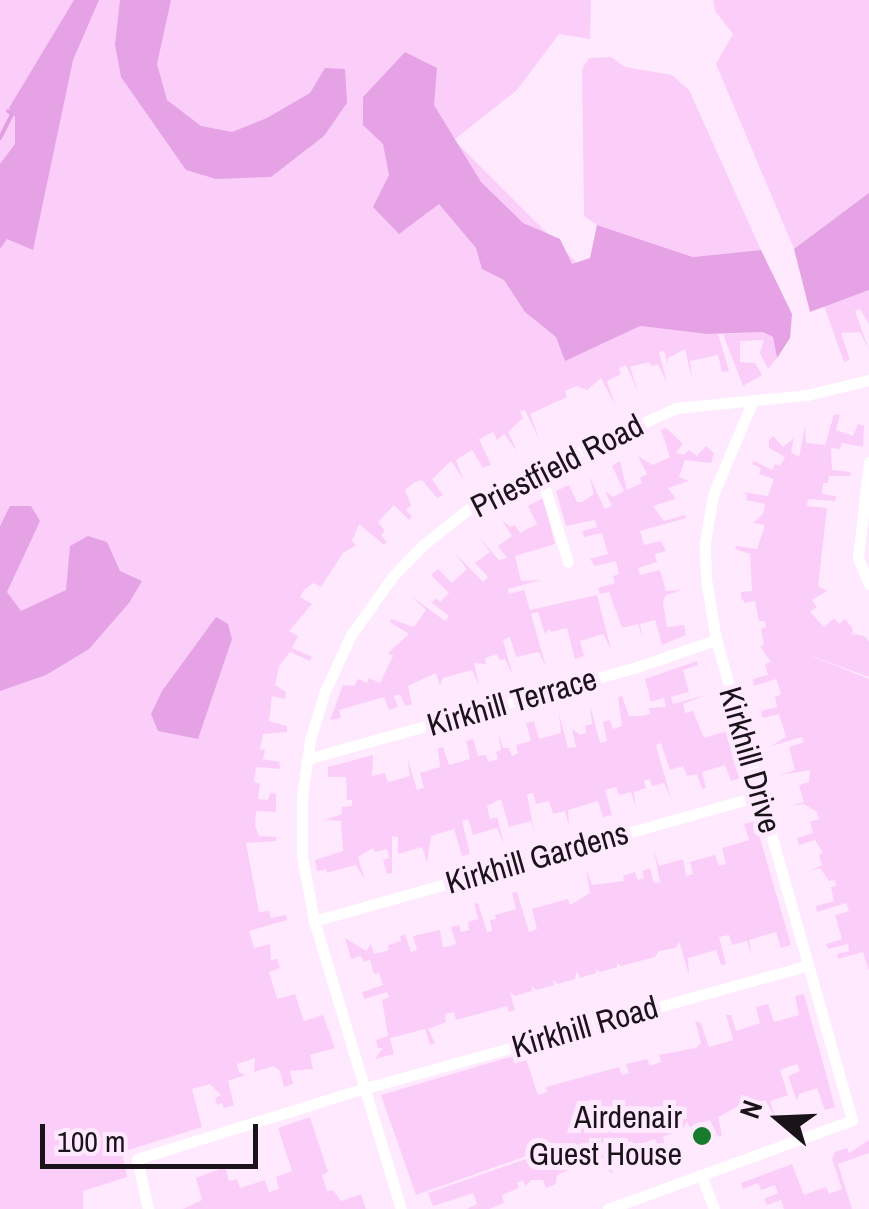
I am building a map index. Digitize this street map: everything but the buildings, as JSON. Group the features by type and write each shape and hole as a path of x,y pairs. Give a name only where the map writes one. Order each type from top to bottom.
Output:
{"street":[{"name":"Priestfield Road","path":"401,1209 314,921 301,836 306,759 320,707 340,657 392,578 467,510 539,470 676,408 807,395 869,380"},
{"name":"Kirkhill Drive","path":"702,1175 852,1120 716,640 706,579 708,522 719,476 752,400"},
{"path":"869,462 858,558 869,584"},
{"path":"539,470 568,562"},
{"name":"Kirkhill Terrace","path":"306,759 634,668 716,640"},
{"name":"Kirkhill Gardens","path":"314,921 761,794"},
{"name":"Kirkhill Road","path":"148,1209 137,1160 362,1089 808,965"},
{"path":"608,1209 702,1175 714,1209"}],"shaded area":[{"path":"0,0 591,0 590,39 559,34 517,90 454,140 640,326 718,334 729,371 722,372 718,355 690,361 692,379 685,349 668,358 668,365 664,351 659,352 667,383 658,364 651,366 649,362 630,367 639,394 626,365 619,368 621,374 607,381 615,405 601,378 587,390 576,386 565,391 567,397 530,414 540,441 525,410 520,411 523,418 508,432 517,451 504,434 497,440 493,432 479,439 491,465 483,468 472,450 456,460 464,480 451,461 432,479 443,495 437,498 422,480 415,482 405,490 411,505 406,510 412,517 409,520 394,505 378,522 385,531 381,535 387,542 384,545 359,524 352,541 356,545 343,553 321,587 313,583 304,590 300,597 312,604 289,631 298,636 292,648 312,657 310,661 290,652 279,666 275,685 286,692 285,699 272,696 269,721 287,726 287,732 263,734 260,749 265,750 263,759 279,762 281,769 256,767 254,782 260,784 258,799 268,800 270,793 276,794 276,812 256,811 255,825 259,836 276,837 276,841 246,843 259,912 269,911 271,918 286,915 287,920 249,931 254,948 270,944 271,960 277,959 280,968 269,972 277,999 295,994 304,1021 323,1015 335,1048 310,1055 313,1069 290,1071 293,1084 284,1087 280,1071 274,1066 254,1072 255,1058 237,1064 239,1072 246,1075 228,1081 234,1105 224,1108 222,1103 217,1105 215,1098 221,1095 210,1084 192,1089 202,1127 122,1152 127,1177 83,1191 83,1209 0,1209"},
{"path":"74,0 99,0 73,60 33,250 7,239 0,249 0,164 15,144 15,117 9,108"},
{"path":"120,0 171,0 157,64 167,100 201,126 232,132 267,118 310,93 325,68 345,69 347,103 324,136 271,177 216,179 186,170 121,77 115,45"},
{"path":"713,0 869,0 869,199 794,249 716,64 733,34 715,11"},
{"path":"405,52 437,68 434,105 481,182 523,223 560,239 572,264 590,258 597,225 693,257 761,250 792,314 790,338 777,358 773,337 763,332 708,334 640,326 565,361 556,337 525,312 504,280 482,269 476,248 439,204 399,234 373,207 389,175 383,144 363,125 363,97"},
{"path":"611,57 625,67 672,75 689,90 761,250 693,257 597,225 584,216 582,69 589,58"},
{"path":"869,193 869,290 810,312 794,249"},
{"path":"869,290 869,324 860,309 855,311 869,350 860,332 841,333 850,360 844,362 824,306"},
{"path":"763,332 773,337 777,358 768,369 760,353 764,340 740,341 740,362 755,363 762,375 743,386 723,334"},
{"path":"834,414 840,415 836,430 853,436 858,424 864,426 863,447 842,443 840,449 831,448 832,470 851,472 850,476 829,476 828,483 823,483 822,494 836,496 835,501 808,499 807,506 827,508 818,586 827,591 812,600 817,607 810,612 824,627 834,618 839,624 845,619 853,629 852,634 869,641 869,677 801,652 869,679 869,971 863,952 838,959 837,954 849,951 848,944 828,949 826,944 842,939 835,915 849,911 846,903 817,912 816,906 834,901 831,887 836,886 835,880 829,881 820,868 807,872 822,865 819,855 823,853 815,840 799,845 797,838 813,833 810,822 819,819 817,812 804,804 788,806 804,802 799,785 809,782 810,770 779,775 795,770 789,747 804,742 802,737 771,746 786,737 779,714 763,718 761,711 777,707 775,697 781,694 776,679 754,686 753,679 768,675 765,664 771,662 760,646 764,645 761,629 766,627 765,621 759,621 755,601 745,603 741,598 741,592 752,591 750,554 735,549 757,549 764,529 764,525 753,523 763,514 765,504 746,500 747,494 742,492 768,496 774,479 759,474 761,468 752,464 754,461 772,470 775,464 780,466 785,457 769,448 769,440 773,436 783,447 794,438 791,452 799,457 805,426 806,443 825,445"},
{"path":"666,428 683,444 676,453 684,455 689,450 697,456 706,446 714,453 711,463 685,460 679,477 689,481 668,488 676,499 653,506 664,521 685,515 686,518 640,531 644,545 661,541 666,551 655,554 657,562 638,568 640,575 660,570 666,591 683,590 666,595 663,602 667,627 684,625 686,635 662,645 655,620 640,624 643,639 638,624 622,628 609,592 600,594 598,588 615,583 613,576 619,574 616,561 595,566 590,559 608,554 602,533 584,537 582,531 597,527 595,520 566,526 556,491 569,485 577,502 582,502 594,494 589,476 605,509 612,506 605,491 613,497 624,491 612,466 620,461 627,490 642,483 640,478 647,474 638,456 653,465 670,457 661,430"},
{"path":"543,498 555,544 515,556 521,581 541,580 508,589 509,594 524,590 530,610 597,595 611,649 603,634 580,641 584,656 575,659 567,628 551,632 549,629 545,634 538,612 531,614 546,667 539,652 516,657 510,637 503,640 513,676 505,659 499,660 497,654 485,658 486,664 474,663 479,685 472,670 443,678 440,685 436,673 408,686 412,704 405,706 400,694 394,696 398,707 389,710 384,697 339,710 341,718 330,720 343,685 354,686 358,679 367,683 369,678 380,683 393,656 388,653 409,634 391,619 414,627 426,610 411,596 445,621 449,616 432,603 436,598 440,602 449,593 431,575 438,569 452,583 467,569 455,553 483,582 488,577 475,563 490,552 478,536 499,560 507,558 498,546 512,536 502,520 510,527 515,525 520,533 537,524 528,506"},
{"path":"10,506 31,506 40,521 7,592 21,611 66,590 70,546 88,536 107,542 120,571 142,581 129,603 89,649 46,675 0,691 0,526"},
{"path":"216,617 228,624 232,639 198,739 158,731 151,714 162,691"},
{"path":"697,661 698,665 683,670 689,692 671,697 673,704 706,695 683,704 685,713 693,711 704,738 727,731 741,778 731,781 725,765 702,772 706,788 702,789 697,774 687,776 683,766 670,770 661,743 656,745 671,798 664,783 652,786 650,779 644,781 646,788 634,792 636,808 631,792 619,795 616,787 605,790 612,815 603,817 598,801 568,810 569,827 565,811 553,814 549,801 536,804 533,793 527,794 535,836 531,821 509,827 501,799 487,806 490,819 497,817 504,844 497,828 473,835 468,819 462,821 470,854 462,856 454,829 431,836 427,863 422,847 398,854 398,837 392,836 392,873 387,874 383,860 389,858 387,849 375,852 373,848 358,857 365,880 356,865 327,873 326,869 317,871 315,860 343,851 341,821 325,820 342,814 342,807 352,806 352,800 347,800 346,777 328,777 328,767 373,755 372,776 385,773 388,782 410,776 407,757 417,790 424,788 420,773 440,767 438,748 443,747 449,765 470,759 466,741 473,739 478,756 486,755 488,762 498,759 496,752 501,750 498,732 503,748 509,748 512,756 518,753 516,745 531,741 526,723 534,721 539,739 561,733 559,714 568,748 576,747 572,729 580,735 586,733 585,726 592,724 590,705 600,743 607,741 603,722 610,720 613,729 622,726 618,697 622,696 629,716 650,714 649,708 666,707 664,698 651,702 645,679"},
{"path":"755,821 791,945 781,948 776,932 749,940 752,956 747,941 732,945 729,935 719,937 726,964 721,965 716,950 688,958 689,975 679,941 676,948 659,951 655,957 621,966 617,963 617,967 600,972 596,969 596,973 580,978 577,971 575,979 558,984 553,980 554,985 536,990 532,986 532,991 515,996 510,992 515,1010 509,1012 507,1006 456,1020 454,1012 445,1014 446,1022 428,1029 435,1043 430,1045 425,1029 390,1038 394,1054 375,1059 383,1048 378,1048 376,1040 388,1036 382,1000 389,997 387,992 364,999 362,992 383,985 370,960 364,962 361,956 351,959 345,938 366,951 371,944 374,954 389,950 388,945 401,941 400,936 405,934 411,952 417,950 413,936 440,930 443,947 450,946 456,944 451,927 459,925 461,932 469,930 468,922 478,919 474,904 478,903 487,932 492,931 490,920 496,919 495,915 516,909 512,893 517,892 529,932 537,929 532,909 568,899 570,905 590,893 586,869 592,885 624,881 623,876 635,872 638,880 644,878 642,871 650,868 654,883 660,882 654,850 659,866 683,859 686,876 693,874 690,862 715,855 719,866 726,864 722,848 749,840 744,824"},
{"path":"804,994 835,1107 825,1110 817,1088 799,1094 797,1101 788,1076 800,1071 797,1064 780,1070 788,1095 770,1101 775,1117 765,1100 744,1107 742,1104 718,1117 722,1135 718,1137 710,1120 690,1127 687,1122 683,1129 663,1137 667,1155 663,1157 655,1139 635,1146 632,1141 627,1143 628,1148 609,1156 613,1174 589,1156 572,1162 573,1168 557,1175 556,1184 546,1188 543,1180 531,1180 525,1186 523,1180 517,1183 519,1188 502,1195 504,1203 489,1209 467,1209 477,1204 473,1193 433,1206 428,1193 555,1146 416,1195 381,1095 524,1053 538,1095 547,1092 546,1087 619,1067 622,1075 629,1073 626,1064 647,1059 650,1066 661,1062 659,1055 696,1048 701,1043 695,1021 701,1023 709,1047 733,1040 726,1015 731,1015 736,1031 760,1023 756,1007 768,1004 774,1022 799,1015 795,996"},
{"path":"310,1117 328,1172 322,1175 327,1191 333,1190 341,1201 361,1194 366,1209 183,1209 202,1200 196,1178 225,1167 229,1181 237,1179 240,1188 265,1180 269,1192 279,1189 276,1177 292,1171 278,1128"},
{"path":"869,1140 869,1153 838,1164 852,1209 784,1209 781,1200 767,1205 764,1199 778,1193 775,1185 761,1190 758,1183 743,1189 741,1183 792,1164 804,1195 826,1187 829,1194 842,1189 832,1159 835,1152 847,1148 849,1153"}],"waterway":[{"path":"0,138 12,114 8,111"}],"place":[{"name":"Airdenair Guest House","path":"702,1136"}]}
